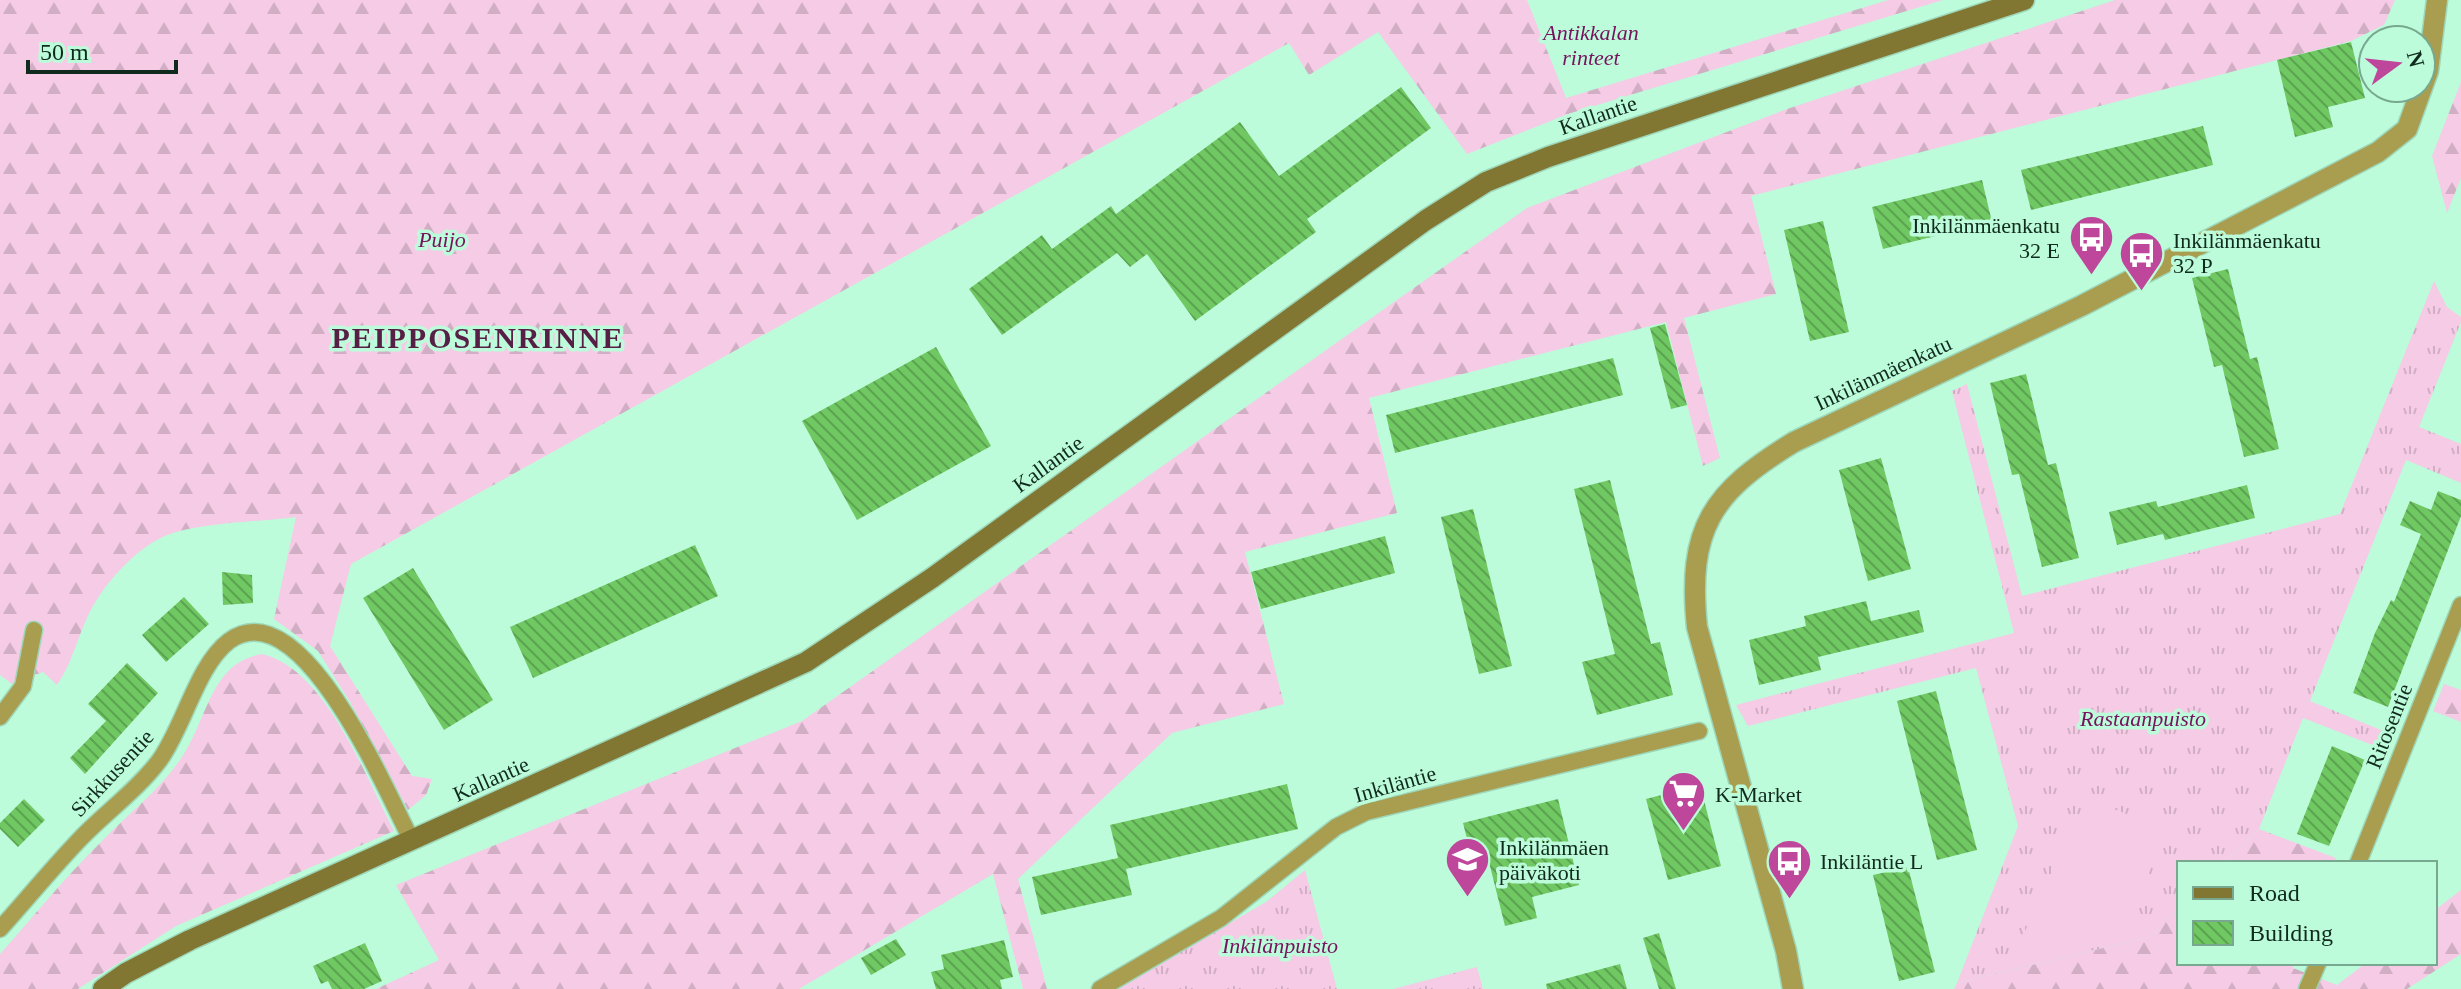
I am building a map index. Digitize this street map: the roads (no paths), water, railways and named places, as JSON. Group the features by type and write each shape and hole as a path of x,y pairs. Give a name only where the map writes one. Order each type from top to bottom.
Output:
{"main road":[{"name":"Kallantie","path":"103,989 126,973 190,940 806,662 932,578 1426,220 1486,182 1627,130 2024,0"}],"street":[{"name":"Inkilänmäenkatu","path":"1793,989 1786,951 1697,627 1693,588 1698,551 1715,507 1731,485 1753,467 1794,442 2081,306 2378,152 2407,129 2428,71 2437,0"},
{"name":"Ritosentie","path":"2359,861 2461,605"},
{"path":"0,717 23,686 34,630"},
{"name":"Sirkkusentie","path":"0,929 81,838 157,764 178,733 217,652 243,635 259,632 274,635 288,643 313,667 338,704 412,841"},
{"name":"Inkiläntie","path":"1100,989 1221,918 1336,827 1366,812 1699,731"},
{"path":"2307,989 2317,965"}],"place":[{"name":"Inkilänmäenkatu 32 E","path":"2091,277"},
{"name":"Inkilänmäenkatu 32 P","path":"2142,292"},
{"name":"K-Market","path":"1684,833"},
{"name":"Inkilänmäen päiväkoti","path":"1468,899"},
{"name":"Inkiläntie L","path":"1789,900"}],"district":[{"name":"PEIPPOSENRINNE","path":"478,337"}],"park label":[{"name":"Antikkalan rinteet","path":"1591,44"},
{"name":"Puijo","path":"442,239"},
{"name":"Rastaanpuisto","path":"2143,718"},
{"name":"Inkilänpuisto","path":"1280,945"}]}
